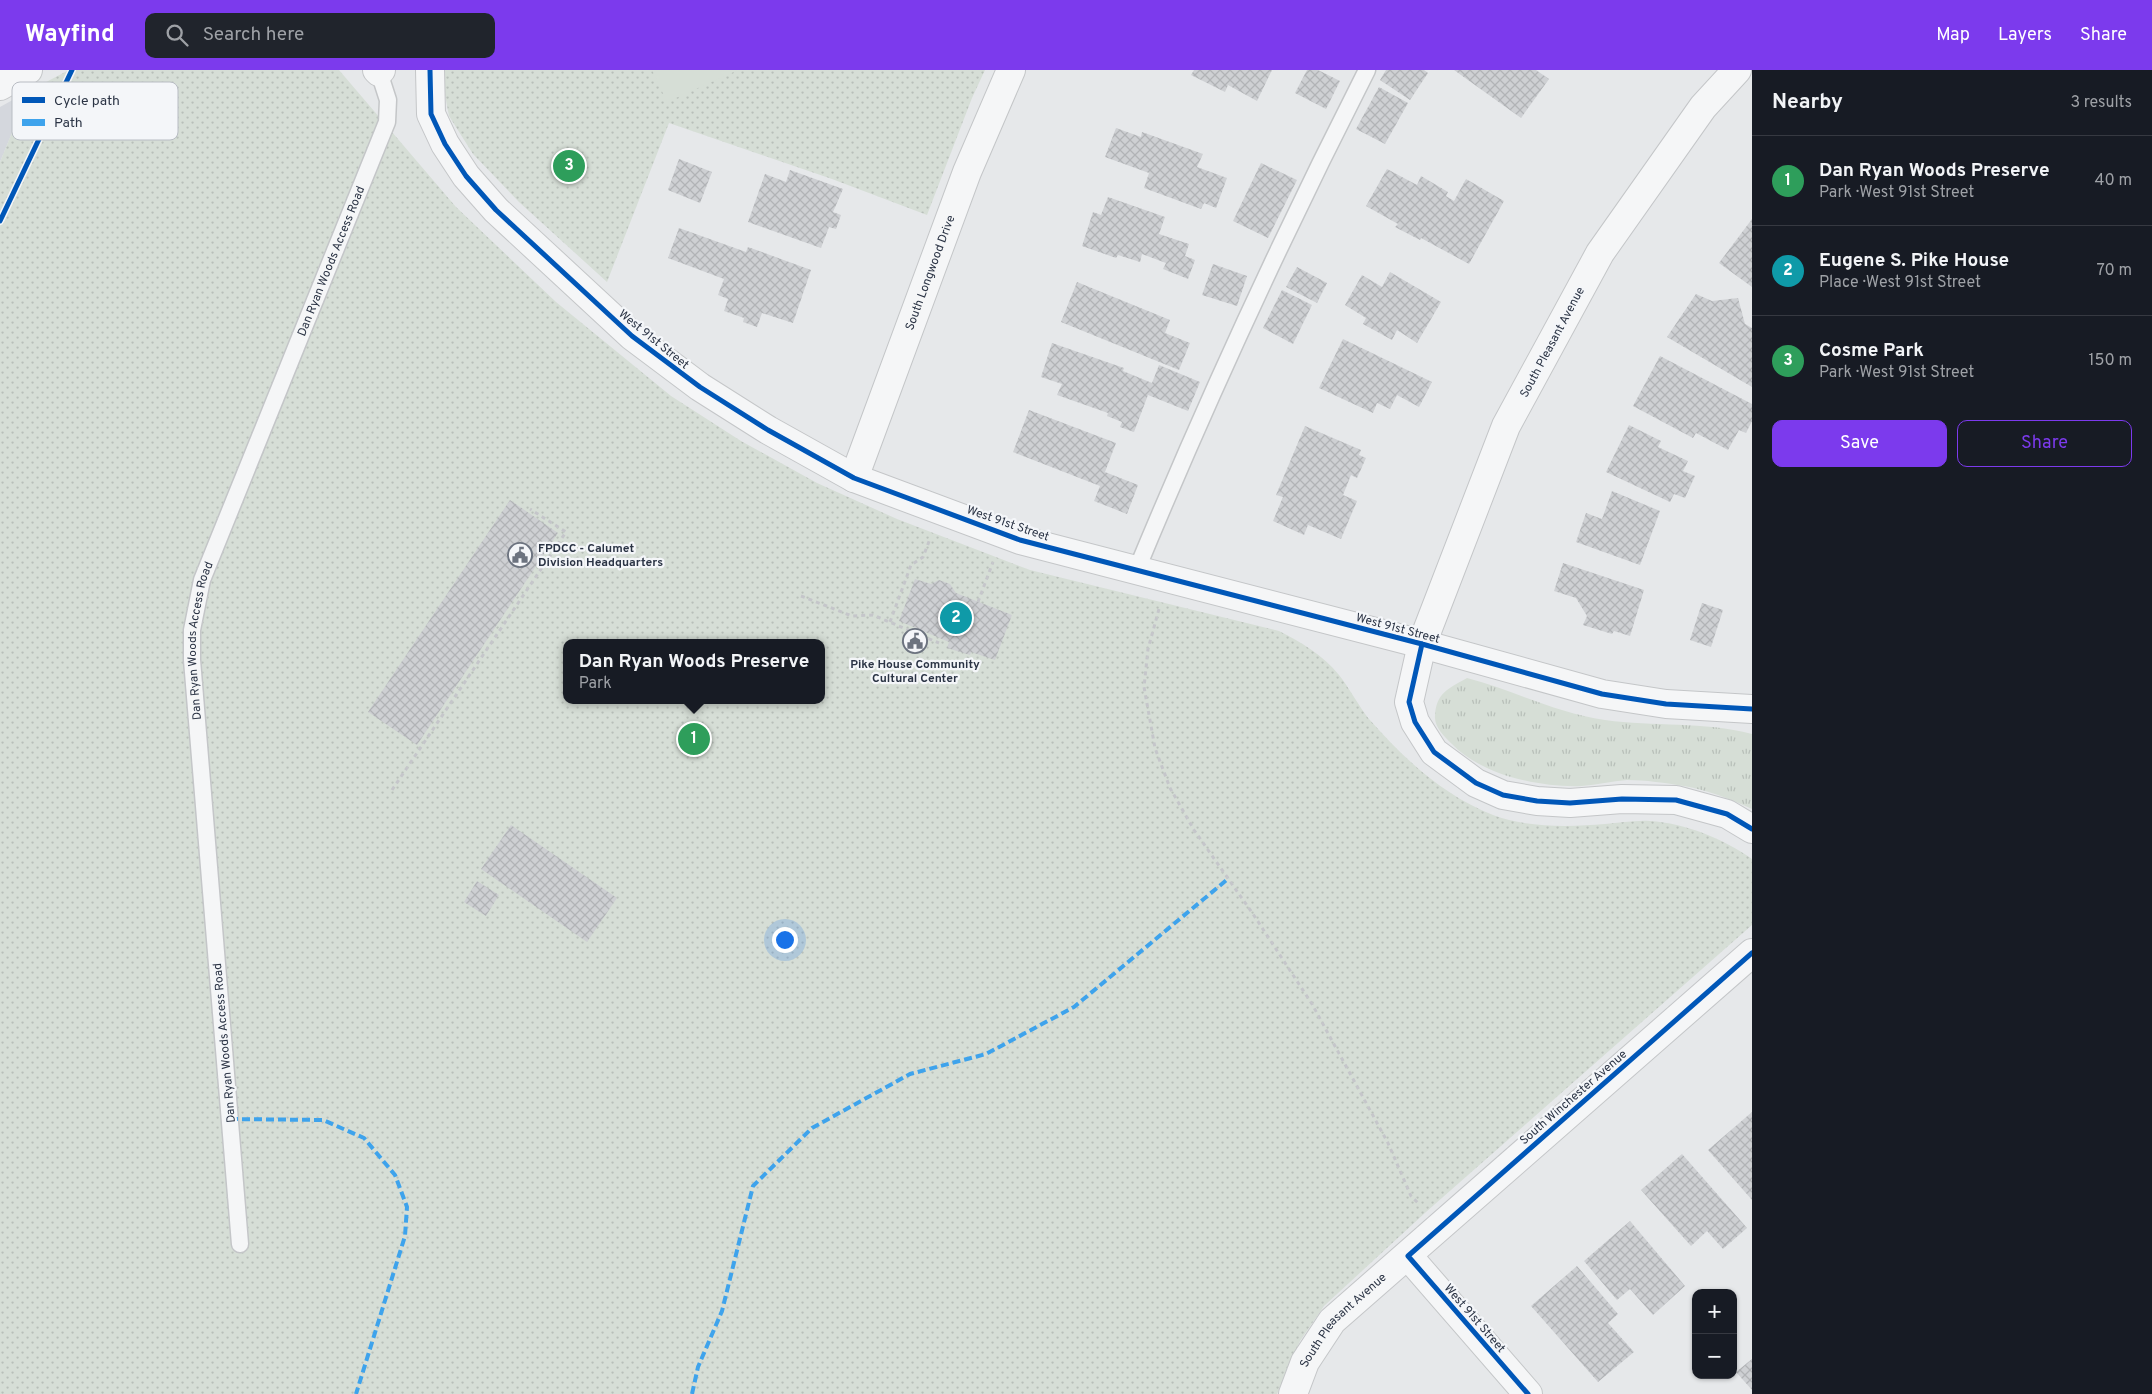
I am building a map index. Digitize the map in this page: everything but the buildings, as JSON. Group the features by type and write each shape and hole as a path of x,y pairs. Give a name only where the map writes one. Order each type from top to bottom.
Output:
{"street":[{"path":"0,86 28,70"},
{"name":"West 91st Street","path":"430,70 431,114 446,144 466,176 496,210 632,336 700,387 768,430 854,478 1020,540 1422,644 1602,694 1666,704 1752,709"},
{"name":"South Longwood Drive","path":"854,478 967,172 1011,70"},
{"name":"South Pleasant Avenue","path":"1737,70 1703,107 1600,253 1506,426 1422,644 1409,702 1415,722 1434,752 1476,782 1503,795 1537,801 1570,803 1622,799 1676,800 1727,814 1752,829"},
{"name":"South Winchester Avenue","path":"1408,1256 1752,953"},
{"name":"West 91st Street","path":"1408,1256 1528,1394"},
{"name":"South Pleasant Avenue","path":"1293,1394 1305,1362 1332,1322 1408,1256"}],"lane":[{"path":"1137,569 1196,426 1285,237 1367,70"},
{"name":"Dan Ryan Woods Access Road","path":"240,1244 192,660 192,630 202,580 388,122 388,100 379,71"}],"path":[{"path":"392,790 566,532 530,508"},
{"path":"890,622 911,565 923,557 942,510"},
{"path":"978,602 1004,534"},
{"path":"801,596 852,616 873,614 939,644"},
{"path":"1157,617 1148,649 1144,687 1155,748 1170,788 1194,830 1254,914 1312,1004 1388,1143 1411,1196 1421,1207"}],"shaded area":[{"path":"12,100 12,133 0,162 0,107"}],"green space":[{"path":"69,70 339,70 456,207 556,302 671,396 741,441 817,483 897,519 1030,570 1279,631 1311,650 1333,668 1369,719 1410,762 1441,787 1493,815 1520,822 1549,826 1639,821 1663,822 1704,833 1717,839 1752,859 1752,925 1426,1212 1324,1306 1300,1341 1277,1394 0,1394 0,162 12,133 12,140 178,140 178,82 46,82"},
{"path":"443,70 985,70 972,98 927,215 832,179 669,123 607,282 519,202 473,154 449,116 441,74"},
{"path":"652,70 738,70 667,102"},
{"path":"1467,678 1587,717 1623,722 1715,727 1752,734 1752,809 1710,792 1670,784 1627,780 1588,785 1548,785 1512,777 1479,764 1464,755 1443,735 1435,720 1436,708 1444,692"}],"marked path":[{"path":"692,1394 698,1367 722,1311 753,1186 812,1128 910,1074 986,1054 1074,1007 1229,878"},
{"path":"230,1119 323,1120 364,1138 395,1175 407,1207 405,1236 356,1394"}],"cycle path":[{"path":"66,82 72,70"},
{"path":"430,70 431,114 445,144 466,176 496,210 632,336 700,387 768,430 854,478 1020,540 1422,644 1602,694 1666,704 1752,709"},
{"path":"0,221 39,140"},
{"path":"1422,644 1409,702 1415,722 1434,752 1476,783 1503,795 1537,801 1570,803 1622,799 1676,800 1727,814 1752,829"},
{"path":"1528,1394 1408,1256 1752,953"}],"place":[{"name":"Cosme Park","path":"569,166"},
{"name":"FPDCC - Calumet Division Headquarters","path":"520,555"},
{"name":"Eugene S. Pike House","path":"956,618"},
{"name":"Pike House Community Cultural Center","path":"915,641"},
{"name":"Dan Ryan Woods Preserve","path":"694,739"}]}
